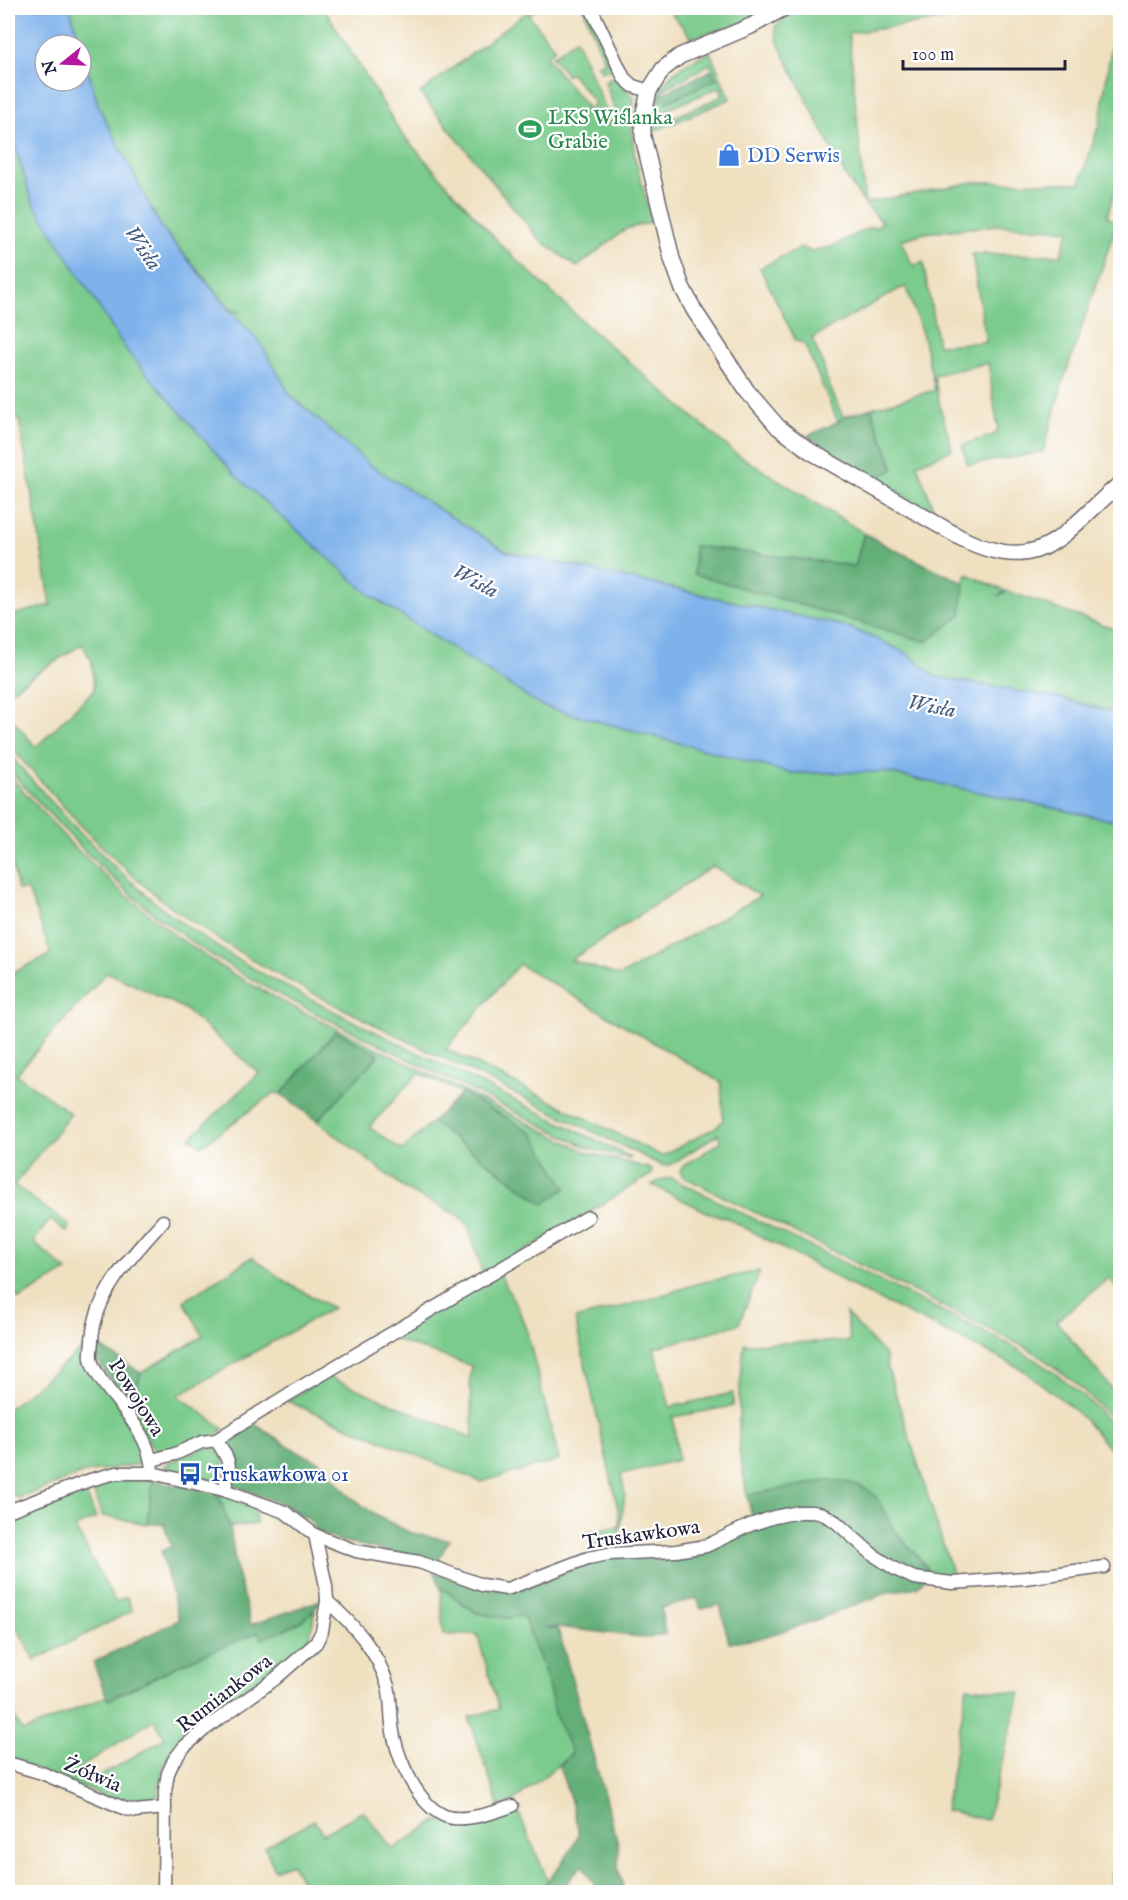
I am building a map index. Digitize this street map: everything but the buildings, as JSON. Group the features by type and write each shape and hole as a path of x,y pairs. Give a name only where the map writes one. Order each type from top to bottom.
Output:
{"street":[{"path":"591,8 624,78 633,86 649,91"},
{"path":"784,8 751,27 680,56 663,69 649,91 643,117 643,137 668,248 677,275 694,310 757,403 778,427 810,451 976,546 998,553 1030,552 1050,544 1068,532 1120,484"},
{"path":"152,1460 175,1454 202,1442 216,1440 289,1394 588,1217"},
{"name":"Powojowa","path":"152,1473 152,1460 145,1441 97,1372 91,1359 93,1324 107,1291 127,1263 163,1221"},
{"path":"216,1440 230,1459 229,1476 224,1490"},
{"name":"Truskawkowa","path":"8,1511 90,1479 116,1473 152,1473 224,1490 285,1512 315,1535 356,1551 419,1562 482,1585 507,1589 588,1558 609,1554 676,1551 706,1546 750,1525 799,1512 823,1514 836,1522 872,1554 914,1578 952,1583 1025,1578 1104,1567"},
{"name":"Rumiankowa","path":"164,1893 165,1791 168,1773 174,1760 184,1747 205,1729 275,1679 316,1643 322,1631 327,1601 326,1586 315,1535"},
{"path":"327,1601 363,1636 373,1653 388,1688 394,1737 400,1758 410,1781 420,1795 445,1816 463,1818 512,1806"},
{"name":"Żółwia","path":"8,1763 42,1773 126,1809 136,1811 165,1808"}],"green space":[{"path":"70,8 324,8 401,133 501,245 594,332 735,453 864,533 855,566 695,546 694,574 961,615 967,574 1005,591 998,596 1007,591 1120,631 1120,713 1064,699 936,677 905,652 848,627 505,551 371,466 290,395 259,341 230,311 242,312 231,309 161,227 98,105 93,88 93,33 77,33"},
{"path":"532,8 538,8 529,15 555,49 546,57 602,126 618,118 605,82 615,77 620,78 624,87 634,97 632,134 635,158 652,222 626,229 577,267 540,240 420,93"},
{"path":"583,8 587,8 612,66 610,70 601,71 598,65 605,62"},
{"path":"667,8 770,8 745,22 692,38"},
{"path":"801,8 903,8 905,12 923,8 1026,8 849,33 865,203 974,182 1080,183 1100,121 1117,8 1120,8 1118,66 1120,73 1120,175 1107,216 1117,223 1062,385 1043,452 968,465 962,445 994,435 998,429 988,363 934,375 940,407 952,448 950,451 917,464 935,513 875,479 894,469 872,408 935,390 923,336 906,287 812,338 843,417 838,422 804,343 796,341 760,268 801,247 810,251 831,247 870,227 876,227 882,222 864,203 845,175 778,43 775,26","holes":["997,225 1069,230 1061,255 972,254 986,342 938,345 923,262 913,266 901,240 925,233"]},
{"path":"576,39 608,115 602,119 591,107 595,103 571,73 566,76 552,57"},
{"path":"710,52 730,99 652,132 656,102 666,81 684,65","holes":["710,64 716,79 660,100 664,89","720,87 723,96 656,125 657,114"]},
{"path":"712,70 717,79 667,102 660,100 662,94"},
{"path":"8,124 32,201 370,595 542,706 790,773 884,772 1120,822 1120,1293 1109,1278 1056,1321 1120,1399 1120,1427 1076,1383 1031,1350 682,1176 680,1170 682,1167 721,1142 718,1134 672,1164 661,1165 287,979 202,929 129,873 87,831 8,744 8,714 36,747 94,690 92,662 82,644 8,692 8,616 51,605 19,419 8,420","holes":["713,866 760,896 620,976 571,960","519,964 721,1082 723,1120 718,1126 662,1156 446,1049"]},
{"path":"872,408 894,469 875,479 807,436 838,422 843,417"},
{"path":"864,533 964,583 961,615 927,642 694,574 694,546 855,566"},
{"path":"8,753 104,857 169,913 221,949 304,996 630,1159 588,1148 295,1003 197,946 151,911 86,853 8,768"},
{"path":"8,774 70,843 121,891 176,936 231,973 285,1003 589,1153 648,1168 652,1170 652,1174 482,1277 480,1263 467,1223 456,1214 410,1192 317,1121 379,1055 336,1031 281,1094 274,1093 201,1146 190,1138 259,1073 183,1008 107,972 16,1074 71,1114 14,1185 69,1225 67,1232 50,1220 33,1242 67,1271 19,1299 8,1291 8,975 51,954 28,890 18,890 8,847","holes":["419,1073 462,1093 544,1204 432,1122 402,1150 369,1127"]},
{"path":"336,1031 379,1055 317,1121 281,1094"},
{"path":"462,1093 532,1132 566,1188 544,1204 432,1122"},
{"path":"671,1178 997,1338 1031,1357 1079,1392 1120,1435 1120,1468 1114,1454 1084,1419 1020,1368 860,1290 725,1217 713,1215 652,1185 663,1179"},
{"path":"252,1257 289,1284 333,1308 178,1395 224,1429 216,1435 157,1455 130,1410 141,1373 203,1336 184,1301"},
{"path":"760,1271 739,1324 654,1348 670,1407 733,1393 733,1406 673,1417 678,1460 621,1474 625,1494 618,1546 597,1550 589,1532 620,1526 575,1319 644,1301 699,1283"},
{"path":"499,1273 519,1310 527,1332 559,1460 481,1482 287,1401 327,1376 473,1438 470,1381 472,1366 390,1338"},
{"path":"846,1313 885,1355 954,1579 928,1576 926,1566 893,1528 875,1496 843,1482 826,1481 747,1495 739,1451 739,1397 744,1344 850,1341"},
{"path":"96,1344 141,1373 130,1410 96,1358"},
{"path":"86,1346 145,1451 145,1463 84,1473 20,1498 13,1496 8,1488 8,1409"},
{"path":"253,1423 298,1452 318,1461 351,1497 377,1516 411,1533 449,1540 437,1563 337,1540 318,1532 310,1520 284,1505 233,1485 234,1461 224,1439"},
{"path":"204,1447 216,1448 224,1459 222,1476 208,1480 192,1476 194,1469 189,1467 187,1473 184,1472 184,1474 163,1468 164,1465"},
{"path":"120,1480 153,1480 147,1524 101,1514 92,1486"},
{"path":"153,1480 218,1494 230,1527 237,1573 251,1625 321,1600 303,1620 288,1628 262,1639 259,1632 190,1660 108,1700 93,1662 179,1620 161,1551 171,1547 164,1524 147,1524"},
{"path":"826,1481 855,1484 874,1495 897,1534 918,1556 926,1569 928,1576 917,1587 889,1592 808,1623 757,1639 729,1643 720,1605 701,1609 697,1598 661,1608 665,1634 649,1638 558,1627 545,1628 558,1629 619,1848 618,1867 624,1892 599,1892 582,1865 559,1892 538,1892 567,1856 578,1834 574,1810 559,1766 572,1753 556,1717 545,1672 523,1616 506,1618 477,1613 441,1588 435,1573 508,1592 604,1558 654,1555 755,1529 747,1495"},
{"path":"84,1489 96,1518 75,1527 115,1602 127,1597 132,1611 35,1660 8,1611 8,1518"},
{"path":"218,1494 255,1507 256,1524 230,1527"},
{"path":"441,1588 477,1613 506,1618 523,1616 545,1672 556,1717 573,1753 513,1801 499,1807 469,1717 499,1709 477,1634 443,1635"},
{"path":"315,1611 310,1638 275,1672 201,1723 172,1749 163,1768 157,1796 135,1808 8,1759 8,1707 23,1732 107,1696 109,1700 190,1660 259,1632 262,1639","holes":["154,1719 165,1738 87,1784 75,1771"]},
{"path":"967,1687 1020,1693 987,1820 945,1810"},
{"path":"517,1809 548,1881 538,1892 308,1892 291,1863 275,1870 265,1847 314,1820 323,1834 363,1811 393,1849 437,1821 484,1819"},
{"path":"1120,1826 1120,1892 1109,1892"}],"water":[{"name":"Wisła","path":"8,8 70,8 77,33 33,33 33,93 93,93 93,88 98,105 161,227 230,311 259,341 290,395 371,466 505,551 848,627 905,652 936,677 1064,699 1120,715 1120,822 884,772 790,773 542,706 370,595 235,475 127,351 32,201 8,124"}],"place":[{"name":"LKS Wiślanka Grabie","path":"530,129"},
{"name":"DD Serwis","path":"729,155"},
{"name":"Truskawkowa 01","path":"190,1474"}]}
